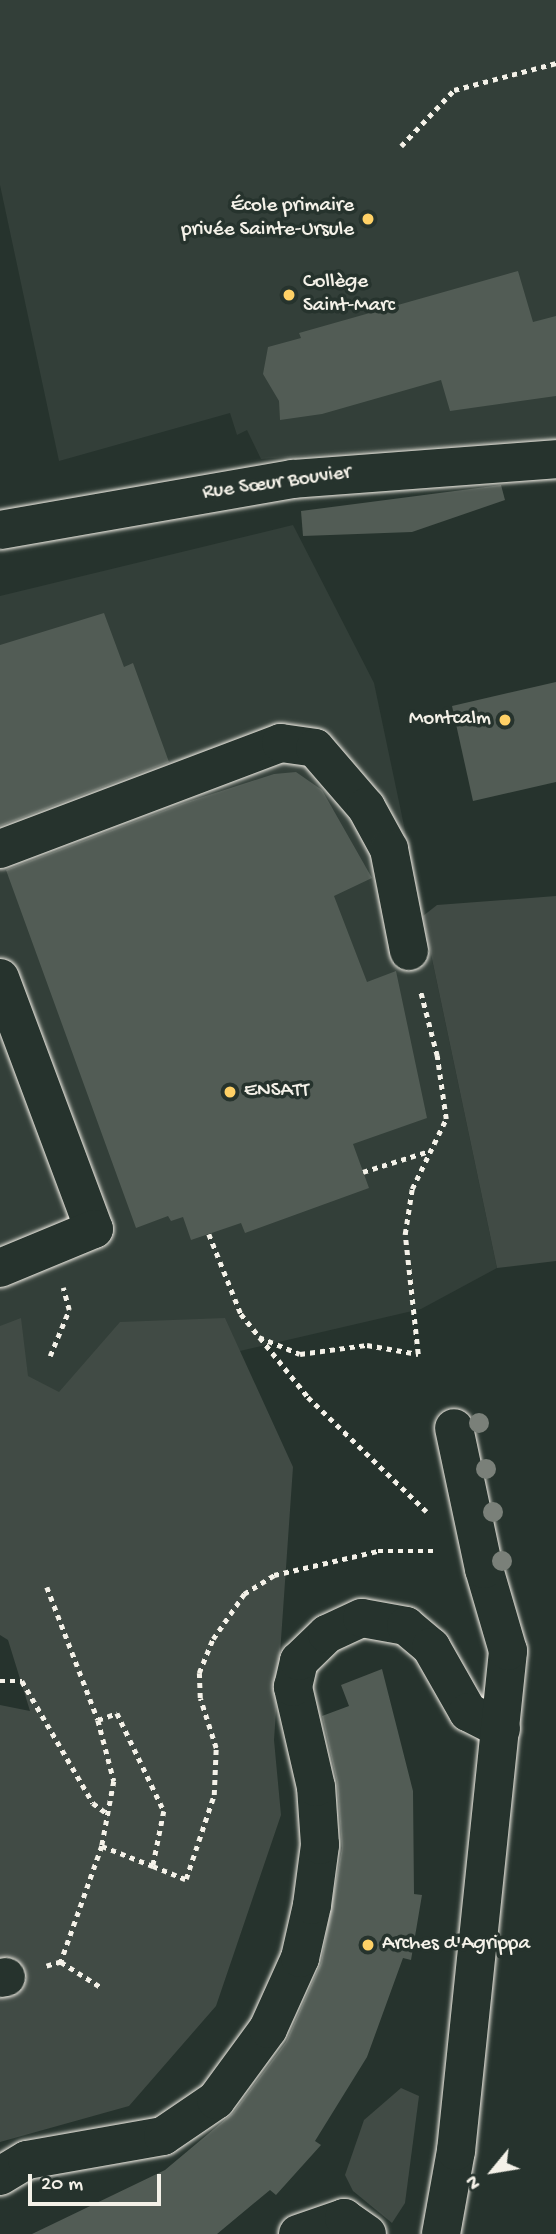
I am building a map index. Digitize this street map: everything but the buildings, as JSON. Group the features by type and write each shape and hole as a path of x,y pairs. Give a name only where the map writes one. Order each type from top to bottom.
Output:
{"street":[{"name":"Rue Sœur Bouvier","path":"0,530 293,480 556,459"},
{"path":"0,849 281,743 315,748 359,797 389,849 409,951"},
{"path":"0,978 94,1229 0,1268"},
{"path":"441,2234 456,2151 502,1730 508,1651 484,1569 454,1427"},
{"path":"0,2176 27,2160 163,2136 216,2100 268,2029 300,1958 312,1905 320,1845 316,1787 293,1687 299,1661 327,1634 362,1618 406,1626 431,1647 468,1712 502,1730"},
{"path":"298,2234 344,2218 367,2234"}],"path":[{"path":"401,146 454,90 556,63"},
{"path":"259,1337 300,1353 367,1345 418,1354 405,1234 412,1189 427,1152 446,1119 437,1056 409,951"},
{"path":"363,1172 427,1152"},
{"path":"209,1234 241,1314 259,1337 308,1397 435,1521"},
{"path":"50,1356 69,1310 51,1247"},
{"path":"47,1587 98,1720 114,1781 102,1846 61,1962"},
{"path":"0,1681 22,1681 93,1803 109,1816"},
{"path":"98,1720 117,1713 164,1811 153,1866"},
{"path":"102,1846 186,1879"},
{"path":"3,1977 61,1962 102,1988"}],"shaded area":[{"name":"Collège Saint-Marc","path":"0,0 556,0 556,439 261,459 247,430 237,435 230,413 59,461 0,185"},
{"name":"ENSATT","path":"293,525 374,683 497,1268 421,1309 59,1393 0,1400 0,596"},
{"path":"556,896 556,1261 497,1268 423,916 437,905"},
{"path":"21,1318 28,1376 59,1392 120,1322 225,1318 293,1467 274,1740 281,1815 216,2006 129,2106 0,2142 0,1705 30,1711 8,1640 0,1635 0,1326"},
{"path":"401,2088 419,2096 405,2203 392,2223 353,2191 345,2175 364,2120"}],"place":[{"name":"École primaire privée Sainte-Ursule","path":"368,219"},
{"name":"Collège Saint-Marc","path":"289,295"},
{"name":"Montcalm","path":"505,720"},
{"name":"ENSATT","path":"230,1092"},
{"name":"Arches d'Agrippa","path":"368,1945"}]}
